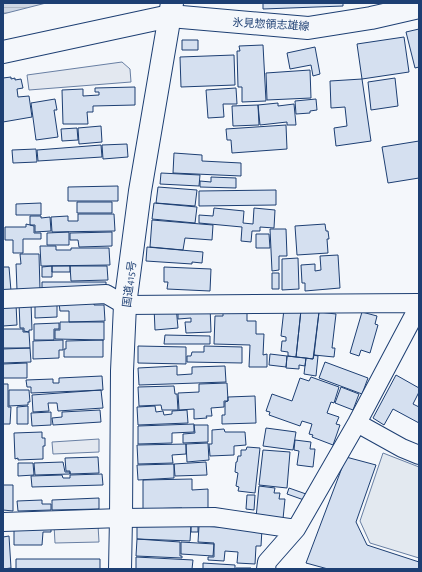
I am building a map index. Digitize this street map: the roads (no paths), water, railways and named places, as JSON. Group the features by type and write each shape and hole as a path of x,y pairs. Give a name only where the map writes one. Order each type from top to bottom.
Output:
{"main road":[{"name":"氷見惣領志雄線","path":"3,52 171,9 308,28 371,18 419,8"},
{"name":"国道415号","path":"120,569 122,371 125,305 140,192 171,9"}],"street":[{"path":"3,299 106,294 125,305 419,305 357,423 296,528 267,562 266,569"},
{"path":"357,423 402,448 419,455"},
{"path":"3,522 121,518 214,517 296,528"}]}
